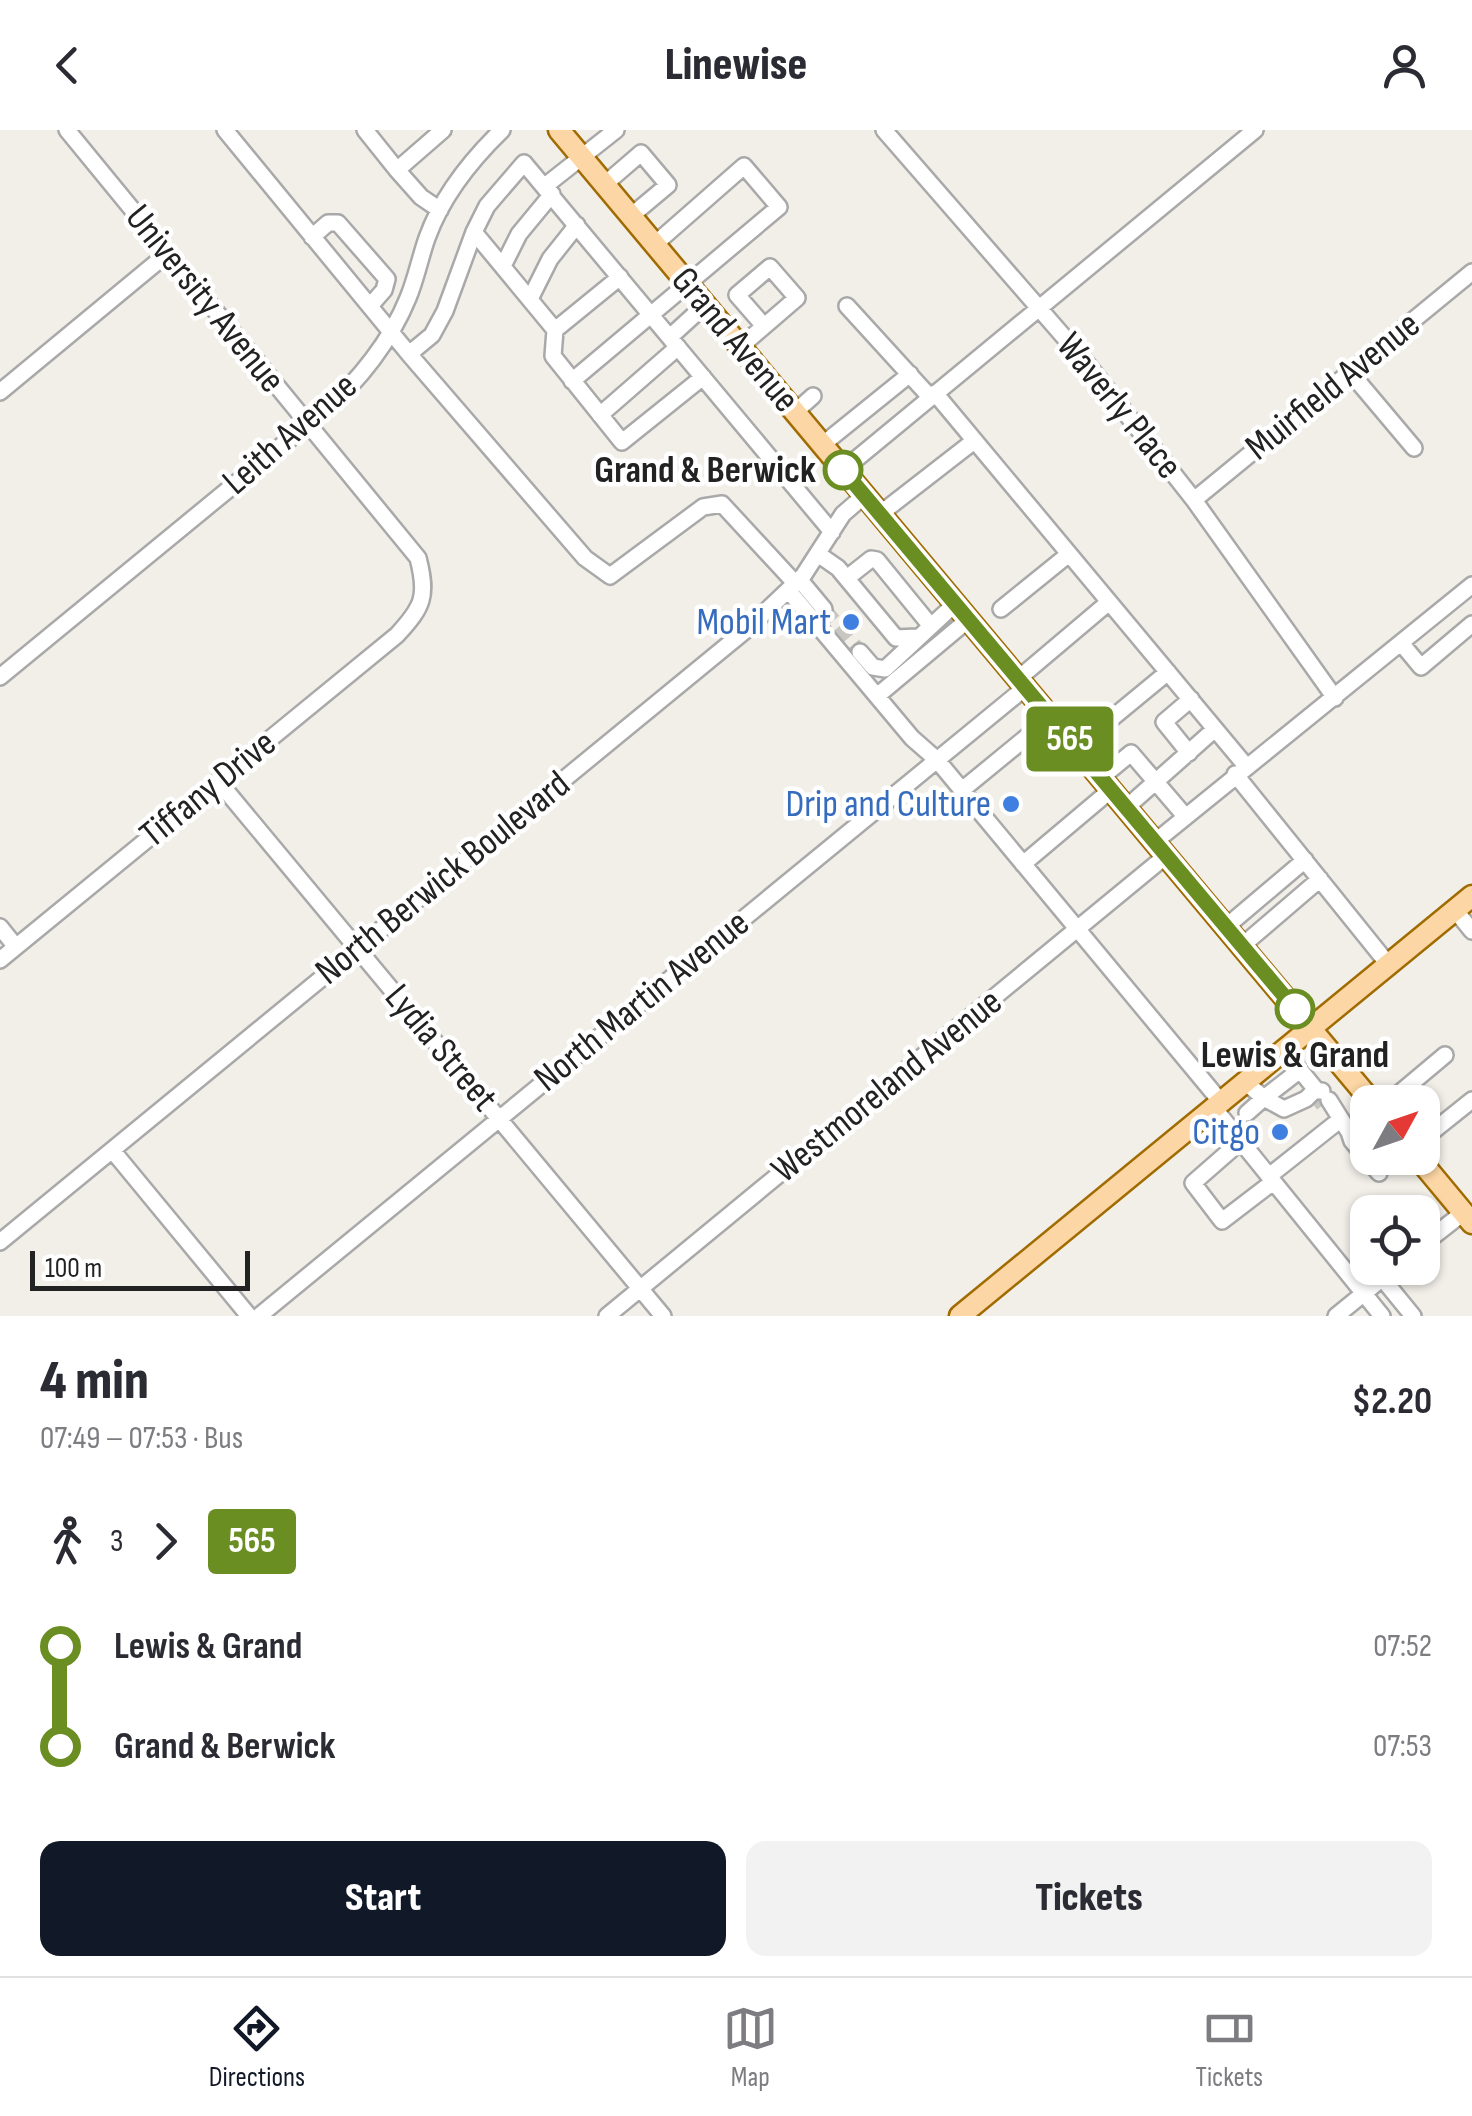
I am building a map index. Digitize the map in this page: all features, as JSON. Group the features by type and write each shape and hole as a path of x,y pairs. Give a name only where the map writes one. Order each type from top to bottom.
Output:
{"main road":[{"name":"Grand Avenue","path":"559,130 1358,1085"},
{"path":"960,1316 1472,896"},
{"path":"1432,1175 1468,1218"}],"street":[{"name":"University Avenue","path":"67,130 418,558 423,600 414,617"},
{"path":"225,130 409,354 585,558 610,576 703,507 722,504 794,584 877,696 912,738 937,760 1077,930 1382,1316"},
{"path":"397,170 443,130"},
{"name":"Leith Avenue","path":"0,676 308,424 362,372 408,298 428,234 440,210 471,161 502,130"},
{"path":"503,266 518,234 548,190 581,156 616,130"},
{"name":"Waverly Place","path":"884,130 1039,307 1194,500 1334,698"},
{"path":"843,470 1255,130"},
{"path":"372,133 421,198 440,210"},
{"path":"605,184 641,153 668,185 632,216"},
{"path":"409,354 432,335 474,232 505,182 524,163 832,532"},
{"path":"572,381 779,208 744,166 655,244"},
{"path":"312,236 328,223 338,223 386,279 384,290 370,306"},
{"path":"530,299 550,259 577,225"},
{"path":"474,232 555,330"},
{"path":"0,392 168,254"},
{"name":"Muirfield Avenue","path":"1194,500 1472,272"},
{"path":"620,277 555,330 552,356 622,442 704,377"},
{"path":"600,415 674,342 705,305"},
{"path":"847,306 887,353 974,440 1215,729 1305,860 1388,964"},
{"path":"740,347 764,326"},
{"path":"1350,372 1414,448"},
{"path":"822,444 910,374"},
{"path":"795,412 813,396"},
{"path":"880,514 974,440"},
{"name":"North Berwick Boulevard","path":"0,1242 746,630 794,584 843,514 864,495"},
{"path":"818,554 847,578 896,638 917,636"},
{"path":"1000,610 1069,554"},
{"path":"847,578 872,559 877,560 930,625"},
{"path":"794,584 824,609"},
{"path":"1466,590 1472,610"},
{"name":"Westmoreland Avenue","path":"607,1316 1077,930 1162,848 1185,816 1466,590"},
{"name":"North Martin Avenue","path":"259,1316 937,760 1109,602"},
{"path":"877,696 962,611"},
{"path":"860,652 874,667 885,670 930,625 962,611"},
{"name":"Tiffany Drive","path":"0,960 414,617"},
{"path":"1401,643 1421,667 1472,624"},
{"path":"1077,748 1168,672"},
{"path":"1189,752 1164,722 1191,700"},
{"path":"962,790 1051,717"},
{"path":"1127,807 1215,729"},
{"path":"1022,864 1107,783 1131,753 1185,816"},
{"name":"Lydia Street","path":"218,781 664,1316"},
{"path":"1227,926 1305,860"},
{"path":"1243,945 1320,879"},
{"path":"1455,910 1472,931"},
{"path":"0,927 16,946"},
{"path":"1410,1085 1445,1056"},
{"path":"1246,1113 1300,1070 1350,1138"},
{"path":"1246,1082 1284,1109 1306,1099 1350,1111"},
{"path":"1440,1126 1472,1100"},
{"path":"1240,1141 1192,1184 1222,1221 1271,1179 1327,1103"},
{"path":"112,1150 250,1316"},
{"path":"1440,1235 1468,1218"},
{"path":"1336,1316 1374,1285"},
{"path":"1388,1285 1414,1316"}],"tunnel":[{"path":"824,609 860,652"},
{"path":"1316,1096 1323,1105"}],"bus line":[{"name":"565","path":"843,470 1295,1009"}],"place":[{"name":"Grand & Berwick","path":"843,470"},
{"name":"Mobil Mart","path":"851,622"},
{"name":"Drip and Culture","path":"1011,804"},
{"name":"Lewis & Grand","path":"1295,1009"},
{"name":"Citgo","path":"1280,1132"}]}
